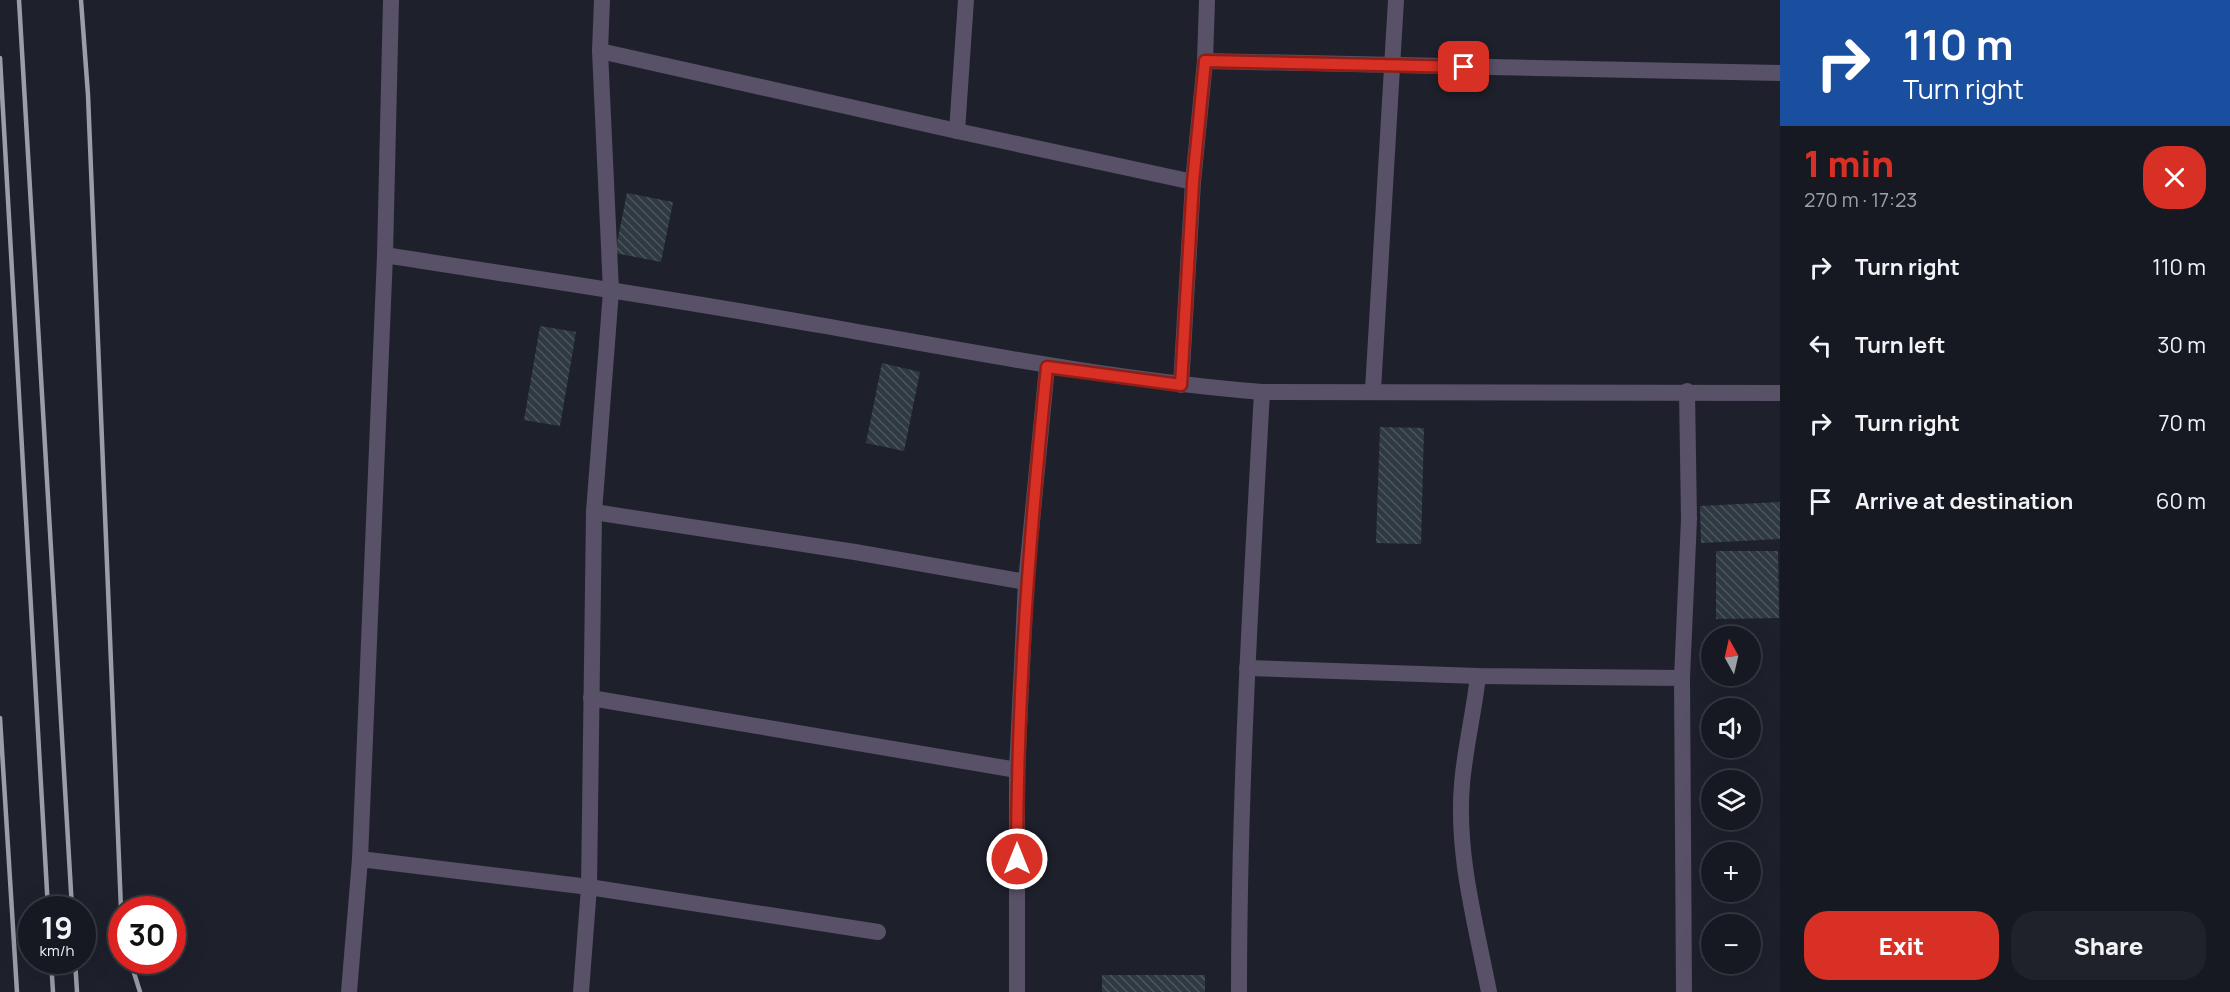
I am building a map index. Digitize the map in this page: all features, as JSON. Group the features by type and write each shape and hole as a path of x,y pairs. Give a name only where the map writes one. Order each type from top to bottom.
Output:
{"street":[{"path":"349,992 360,859 385,255 391,0"},
{"path":"581,992 588,887 594,512 611,291 600,51 602,0"},
{"path":"957,131 966,0"},
{"path":"1181,385 1193,182 1205,61 1207,0"},
{"path":"1373,390 1396,0"},
{"path":"600,51 1193,182"},
{"path":"1205,61 1780,73"},
{"path":"385,255 611,291 1047,367 1181,385 1262,392 1373,390 1780,393"},
{"path":"1017,992 1017,770 1026,582 1047,367"},
{"path":"1684,992 1682,678 1689,519 1687,391"},
{"path":"1239,992 1239,891 1247,668 1262,392"},
{"path":"594,512 855,552 1026,582"},
{"path":"1247,668 1478,676 1682,678"},
{"path":"1478,676 1462,785 1462,822 1466,873 1489,992"},
{"path":"591,698 1017,770"},
{"path":"360,859 588,887 878,932"}],"building":[{"path":"627,193 673,202 661,262 615,253"},
{"path":"540,326 576,332 560,426 524,420"},
{"path":"882,363 920,372 904,451 866,443"},
{"path":"1380,427 1424,428 1421,544 1376,543"},
{"path":"1780,502 1780,539 1701,543 1700,506"},
{"path":"1716,551 1778,551 1779,618 1716,619"},
{"path":"1102,975 1205,975 1205,992 1102,992"}],"railway":[{"path":"19,0 71,896"},
{"path":"81,0 88,95 120,896"},
{"path":"0,58 47,896"},
{"path":"0,718 17,992"},
{"path":"52,974 53,992"},
{"path":"76,974 77,992"},
{"path":"134,974 140,992"}],"route":[{"path":"1017,859 1017,770 1026,582 1047,367 1181,385 1193,182 1205,61 1464,67"}]}
